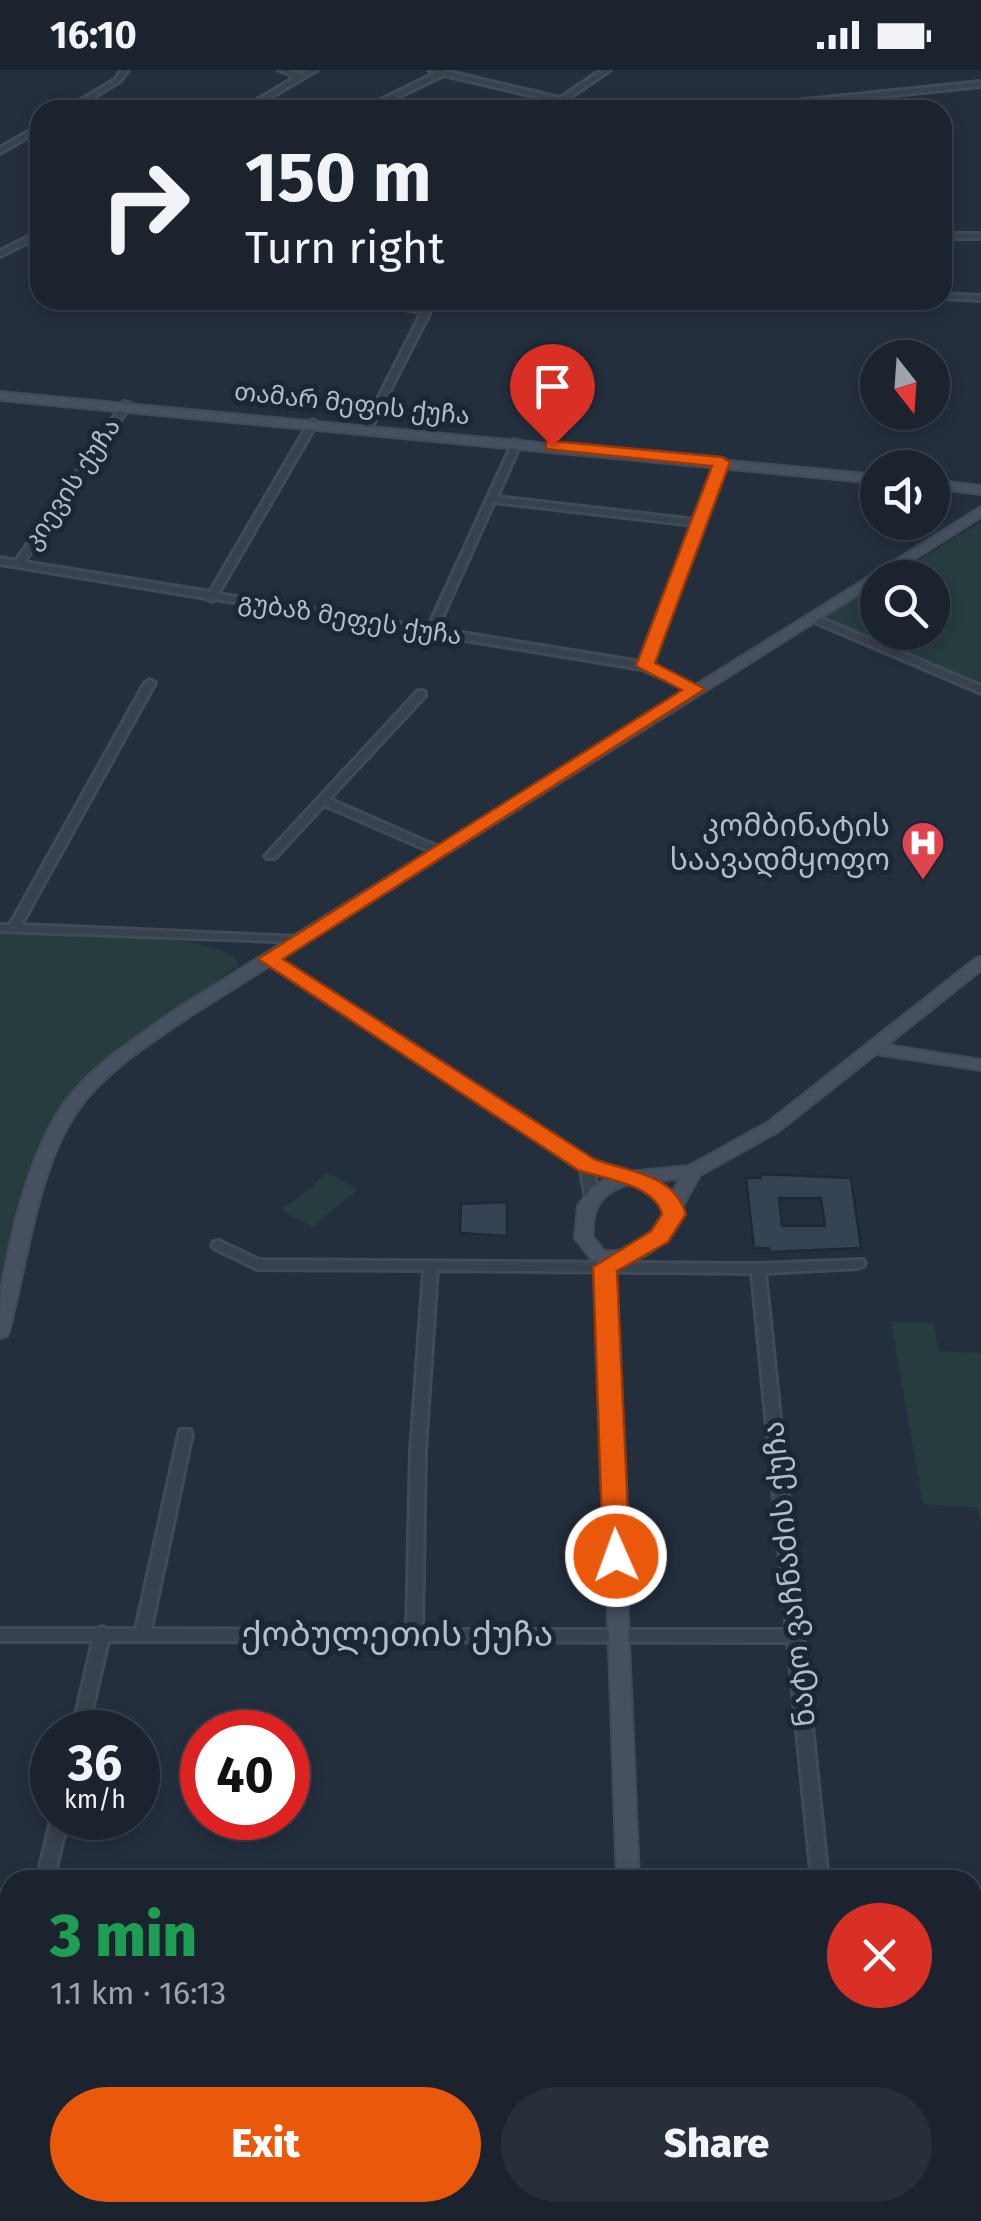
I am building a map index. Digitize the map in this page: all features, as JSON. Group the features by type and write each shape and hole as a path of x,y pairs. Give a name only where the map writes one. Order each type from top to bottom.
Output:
{"street":[{"path":"85,100 118,80 125,70"},
{"path":"282,70 302,76"},
{"path":"261,100 314,70"},
{"path":"383,100 437,71 561,100 607,70"},
{"path":"825,100 981,84"},
{"path":"0,150 30,132"},
{"path":"952,236 981,236"},
{"path":"0,254 30,238"},
{"path":"952,297 981,298"},
{"path":"367,428 426,310"},
{"name":"თამარ მეფის ქუჩა","path":"2,397 127,404 310,428 367,428 860,476"},
{"name":"კიევის ქუჩა","path":"18,564 127,404"},
{"path":"211,598 310,428"},
{"path":"431,631 518,442"},
{"path":"645,666 722,462"},
{"path":"950,486 977,488"},
{"path":"492,499 699,523"},
{"path":"0,1330 46,1155 70,1107 112,1063 268,959 981,511"},
{"name":"გუბაზ მეფეს ქუჩა","path":"0,561 645,666 696,689"},
{"path":"813,618 981,690"},
{"path":"14,928 150,683"},
{"path":"271,856 421,694"},
{"path":"322,800 441,852"},
{"path":"0,928 300,940"},
{"path":"268,959 586,1164 654,1185 674,1208"},
{"path":"591,1195 626,1178 693,1171 773,1127 981,962"},
{"path":"873,1048 981,1065"},
{"path":"586,1164 591,1195 583,1216 586,1246 605,1267 628,1870"},
{"path":"605,1267 660,1236 672,1220 693,1171"},
{"path":"219,1245 257,1264 758,1268 858,1263"},
{"path":"586,1246 607,1259 633,1254"},
{"path":"414,1634 418,1451 431,1266"},
{"name":"ნატო ვაჩნაძის ქუჩა","path":"758,1268 819,1870"},
{"path":"142,1634 184,1434"},
{"path":"84,1710 102,1634"},
{"name":"ქობულეთის ქუჩა","path":"0,1636 794,1636"},
{"path":"47,1870 55,1840"}],"green space":[{"path":"981,522 981,684 900,650 950,650 950,560 919,560"},
{"path":"860,596 860,633 824,618"},
{"path":"0,934 166,939 225,952 240,964 78,1083 37,1146 0,1281"},
{"path":"328,1173 358,1189 312,1227 282,1210"},
{"path":"891,1322 934,1323 938,1351 981,1353 981,1524 978,1508 923,1504"}],"building":[{"path":"761,1174 851,1178 861,1248 770,1252 769,1248 754,1248 746,1178 761,1178","holes":["779,1198 821,1198 825,1226 782,1226"]},
{"path":"507,1202 507,1236 460,1233 461,1204"}],"place":[{"name":"კომბინატის საავადმყოფო","path":"923,881"}],"route":[{"path":"552,446 722,462 645,666 696,689 268,959 586,1164 654,1185 670,1200 674,1214 660,1236 605,1267 616,1556"}]}
